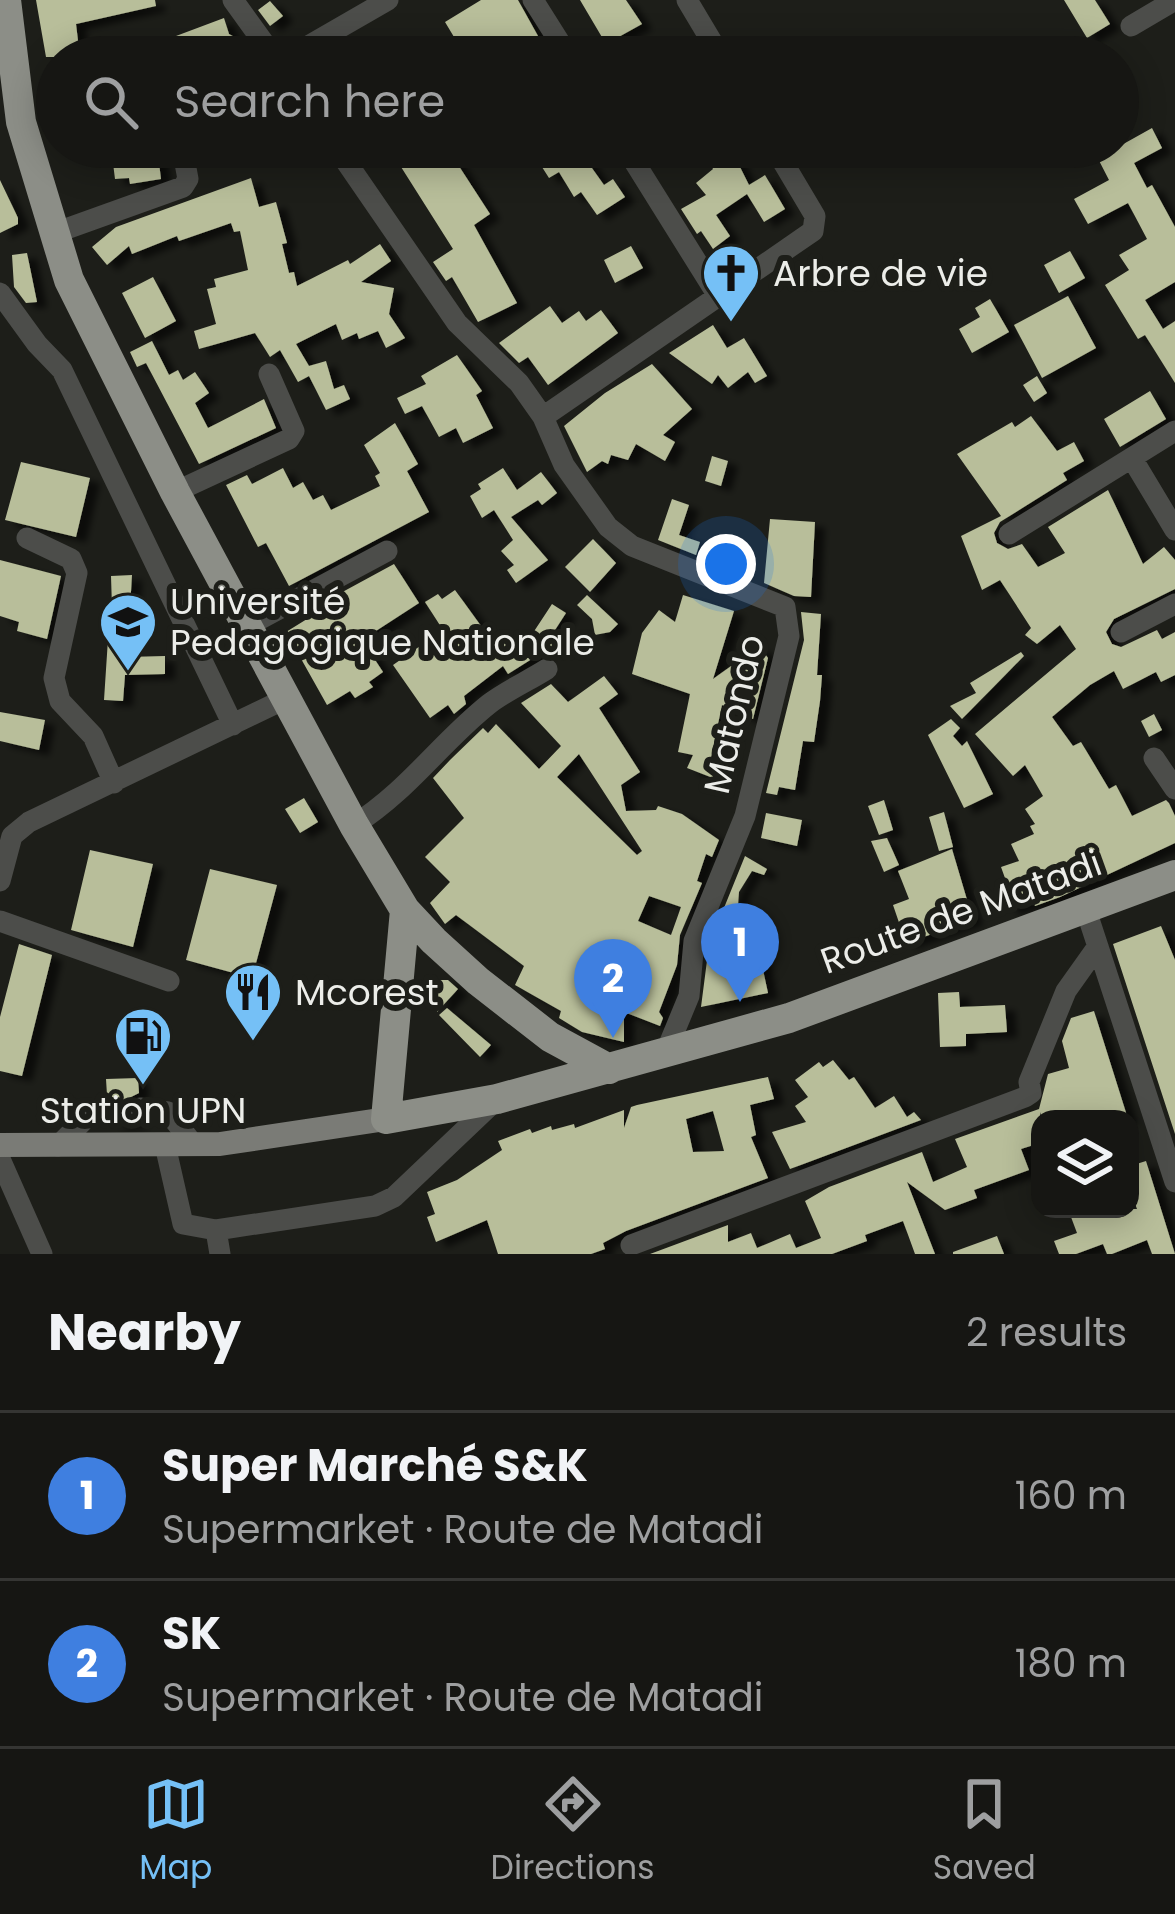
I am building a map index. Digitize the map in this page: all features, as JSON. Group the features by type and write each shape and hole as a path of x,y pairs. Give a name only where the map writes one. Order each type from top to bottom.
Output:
{"highway":[{"path":"6,0 5,55 68,280 175,492 354,825 405,910 505,1002 550,1036 609,1069"},
{"name":"Route de Matadi","path":"386,1119 497,1099 789,1018 1175,874"},
{"path":"386,1119 405,910"}],"main road":[{"path":"0,1145 193,1144 285,1137 386,1119"}],"street":[{"path":"233,0 259,36"},
{"path":"325,36 388,0"},
{"path":"533,0 556,36"},
{"path":"687,0 708,36"},
{"path":"1131,26 1175,0"},
{"path":"52,233 183,187 188,179 186,168"},
{"name":"Matondo","path":"351,168 458,323 519,383 543,417 564,465 608,527 632,546 785,607 789,636 745,816 694,941 689,996 665,1054"},
{"path":"638,168 718,296"},
{"path":"543,417 813,231 816,224 785,168"},
{"path":"0,292 62,370 233,725"},
{"path":"175,492 290,440 294,431 268,374"},
{"path":"1010,534 1175,431"},
{"path":"1133,460 1175,530"},
{"path":"27,538 71,559 77,573 54,678 60,701 93,736 114,783"},
{"path":"247,626 387,550"},
{"path":"1121,632 1175,604"},
{"path":"354,825 421,773 489,704 547,669"},
{"path":"0,880 12,836 29,822 286,698"},
{"path":"1154,758 1175,789"},
{"path":"1085,907 1175,1182"},
{"path":"0,921 169,981"},
{"path":"631,1245 1025,1097 1066,991 1098,946"},
{"path":"165,1144 183,1225 215,1230 375,1206 394,1197 497,1099"},
{"path":"140,1108 168,1112 193,1144"},
{"path":"58,1146 91,1113 108,1110"},
{"path":"0,1159 42,1254"},
{"path":"215,1230 220,1254"}],"building":[{"path":"36,0 155,0 156,6 76,24 77,36 42,36"},
{"path":"481,0 518,0 538,36 453,36 445,22"},
{"path":"580,0 626,0 642,24 620,36 601,36"},
{"path":"1064,0 1095,0 1110,24 1086,36"},
{"path":"270,1 283,16 270,26 258,10"},
{"path":"224,18 233,36 176,36"},
{"path":"1152,128 1162,148 1139,160 1139,135"},
{"path":"114,168 160,168 161,179 130,184 129,178 115,179"},
{"path":"402,168 460,168 490,214 474,225 517,303 478,322 452,277 446,281 433,262 453,249"},
{"path":"543,168 592,168 604,185 613,179 625,197 597,215 581,192 574,197 559,172 549,178"},
{"path":"740,168 749,185 765,175 785,209 764,222 747,194 716,215 730,236 713,249 681,209 706,195 696,183 713,169"},
{"path":"1103,168 1137,168 1147,188 1152,185 1175,227 1175,282 1145,300 1163,329 1175,321 1175,383 1145,335 1138,339 1105,285 1129,270 1119,255 1147,239 1128,203 1088,224 1074,199 1109,180"},
{"path":"251,178 259,207 276,202 289,273 294,272 297,286 348,260 350,264 380,244 391,261 361,282 394,288 389,314 405,338 386,348 378,331 342,340 336,324 296,344 309,366 326,361 334,389 344,385 350,399 326,410 309,376 298,382 280,350 270,357 255,333 199,349 194,331 216,324 207,289 216,287 214,279 248,270 240,231 234,232 231,223 179,241 177,236 132,254 129,246 107,265 92,247 116,227"},
{"path":"0,180 18,224 0,233"},
{"path":"631,246 643,268 615,283 604,260"},
{"path":"1070,251 1085,278 1059,293 1044,265"},
{"path":"27,253 37,302 26,303 14,287 12,255"},
{"path":"153,277 176,321 145,338 122,293"},
{"path":"1068,296 1096,348 1042,378 1014,325"},
{"path":"990,299 1009,332 972,353 959,329 980,317 975,308"},
{"path":"550,306 562,323 579,311 586,321 601,310 618,333 548,385 528,357 519,363 499,343"},
{"path":"713,325 727,348 744,338 767,376 755,383 748,372 728,388 718,375 712,384 669,353"},
{"path":"152,341 169,375 178,370 183,380 195,372 209,393 195,403 208,428 264,399 276,428 199,464 146,363 137,367 130,352"},
{"path":"457,355 482,391 476,395 493,428 463,443 456,428 439,437 422,406 405,414 397,398 426,384 421,376"},
{"path":"652,364 692,409 663,435 675,442 665,461 636,444 628,460 611,455 608,464 602,461 587,472 564,426"},
{"path":"1037,376 1047,393 1034,402 1023,385"},
{"path":"1150,391 1166,419 1120,447 1104,419"},
{"path":"1031,416 1057,451 1074,442 1084,461 1063,473 1067,480 1000,522 994,533 997,543 1008,549 1022,544 1038,567 1065,553 1048,527 1108,490 1143,564 1164,547 1175,560 1175,589 1114,619 1106,632 1112,644 1121,647 1157,630 1162,639 1175,632 1175,675 1161,682 1156,672 1123,689 1114,671 1052,717 1073,746 1081,742 1109,789 1116,785 1132,816 1166,800 1169,803 1175,816 1175,843 1060,897 1008,909 1005,894 1010,892 1001,867 1019,861 1011,844 1034,834 1030,826 1035,824 1025,809 1043,796 1025,765 1013,776 975,734 1076,649 1060,625 1037,644 1025,635 1031,628 1000,580 982,590 961,536 1001,516 957,454"},
{"path":"395,423 418,464 407,471 429,512 289,586 266,543 258,547 226,485 247,475 252,484 283,468 293,488 303,482 313,500 323,495 331,510 380,486 375,476 380,473 364,445"},
{"path":"712,456 728,461 721,486 705,481"},
{"path":"21,462 90,478 76,537 5,520"},
{"path":"503,468 517,490 541,472 557,493 542,505 538,500 511,517 548,560 516,583 507,570 514,565 501,551 513,540 494,510 482,518 470,496 481,489 478,484"},
{"path":"672,499 689,505 679,535 700,542 696,555 658,540"},
{"path":"770,519 815,522 811,597 794,596 764,583"},
{"path":"593,539 616,563 590,592 565,567"},
{"path":"0,560 61,576 47,639 17,631 19,622 0,616"},
{"path":"394,564 419,603 362,640 383,672 369,682 373,687 355,698 350,691 327,705 286,632 307,619 304,614 313,608"},
{"path":"132,575 127,657 165,656 165,674 125,675 123,701 104,700 108,639 113,639 111,576"},
{"path":"455,590 497,648 520,632 527,642 552,604 566,613 555,630 565,638 508,674 503,666 464,696 466,704 454,714 448,705 430,718 393,665 443,630 425,602"},
{"path":"587,595 618,624 610,632 595,635 592,619 577,605"},
{"path":"683,595 734,611 713,679 759,646 768,658 753,719 722,705 710,762 717,765 713,778 687,768 693,755 678,752 690,694 632,674 642,633 659,610 675,622"},
{"path":"801,612 821,614 820,701 814,742 803,741 795,790 779,787 777,795 766,793 804,640"},
{"path":"1021,652 1024,656 962,719 950,706 976,693 970,683"},
{"path":"604,676 618,694 599,708 640,772 621,785 626,811 656,810 658,806 682,814 719,840 712,857 706,854 697,881 702,883 680,935 677,965 659,1012 660,1026 624,1012 624,1042 582,1032 559,1018 561,1011 515,985 524,966 456,915 445,924 430,903 450,882 425,857 464,818 433,778 483,728 488,733 496,724 539,769 561,746 521,703 551,684 568,702","holes":["579,754 642,851 637,855 557,777","649,896 681,907 671,935 638,921"]},
{"path":"0,712 45,720 39,750 0,741"},
{"path":"1154,714 1162,730 1149,737 1141,721"},
{"path":"951,719 960,728 953,736 962,746 967,741 993,794 964,808 928,735"},
{"path":"304,798 318,822 300,833 285,809"},
{"path":"884,800 893,830 879,835 868,806"},
{"path":"944,812 953,847 939,851 929,817"},
{"path":"766,813 802,820 797,846 761,838"},
{"path":"887,838 899,865 884,872 871,841"},
{"path":"952,849 973,920 906,943 893,905 909,899 898,871"},
{"path":"90,850 153,864 133,947 71,930"},
{"path":"745,856 767,869 764,875 752,871 739,892 737,920 752,919 768,993 701,1007 709,945"},
{"path":"210,869 277,885 252,978 186,960"},
{"path":"1161,926 1175,960 1175,1134 1113,944"},
{"path":"19,944 52,955 22,1076 0,1071 0,1017"},
{"path":"438,980 448,980 458,989 437,1012"},
{"path":"959,992 960,1007 1005,1005 1007,1032 966,1034 966,1046 940,1047 938,993"},
{"path":"447,1008 491,1045 480,1057 439,1015"},
{"path":"1094,1011 1125,1110 1036,1110 1048,1074 1069,1068 1062,1041 1071,1018"},
{"path":"833,1060 849,1080 854,1077 875,1108 894,1096 907,1117 914,1112 921,1120 790,1169 772,1132 806,1122 795,1106 808,1097 795,1080 819,1062 823,1067"},
{"path":"768,1077 774,1099 750,1105 756,1135 751,1137 768,1178 626,1231 591,1254 498,1254 487,1220 436,1242 427,1217 435,1214 427,1192 457,1180 502,1150 498,1141 530,1129 532,1133 551,1126 552,1130 574,1124 575,1128 624,1110 624,1128 631,1107","holes":["713,1111 724,1151 693,1152 686,1119"]},
{"path":"138,1078 139,1093 125,1107 130,1119 140,1123 109,1125 118,1121 123,1109 119,1100 107,1095 106,1079"},
{"path":"1031,1112 1031,1146 1021,1149 1029,1170 974,1190 977,1198 945,1210 907,1182 935,1254 915,1254 903,1221 832,1254 650,1254 728,1225 728,1242 751,1233 757,1248 790,1234 796,1248 821,1238 805,1201 829,1187 922,1152 933,1182 967,1167 955,1139"},
{"path":"1146,1161 1175,1254 1152,1254 1147,1240 1112,1254 1107,1254 1103,1244 1076,1254 1059,1254 1054,1241 1077,1233 1071,1218 1139,1218 1139,1163"},
{"path":"997,1236 1004,1254 953,1254 953,1252"}],"place":[{"name":"Arbre de vie","path":"731,324"},
{"name":"Université Pedagogique Nationale","path":"128,673"},
{"name":"Super Marché S&K","path":"740,1002"},
{"name":"SK","path":"613,1038"},
{"name":"Mcorest","path":"253,1043"},
{"name":"Station UPN","path":"143,1087"}]}
